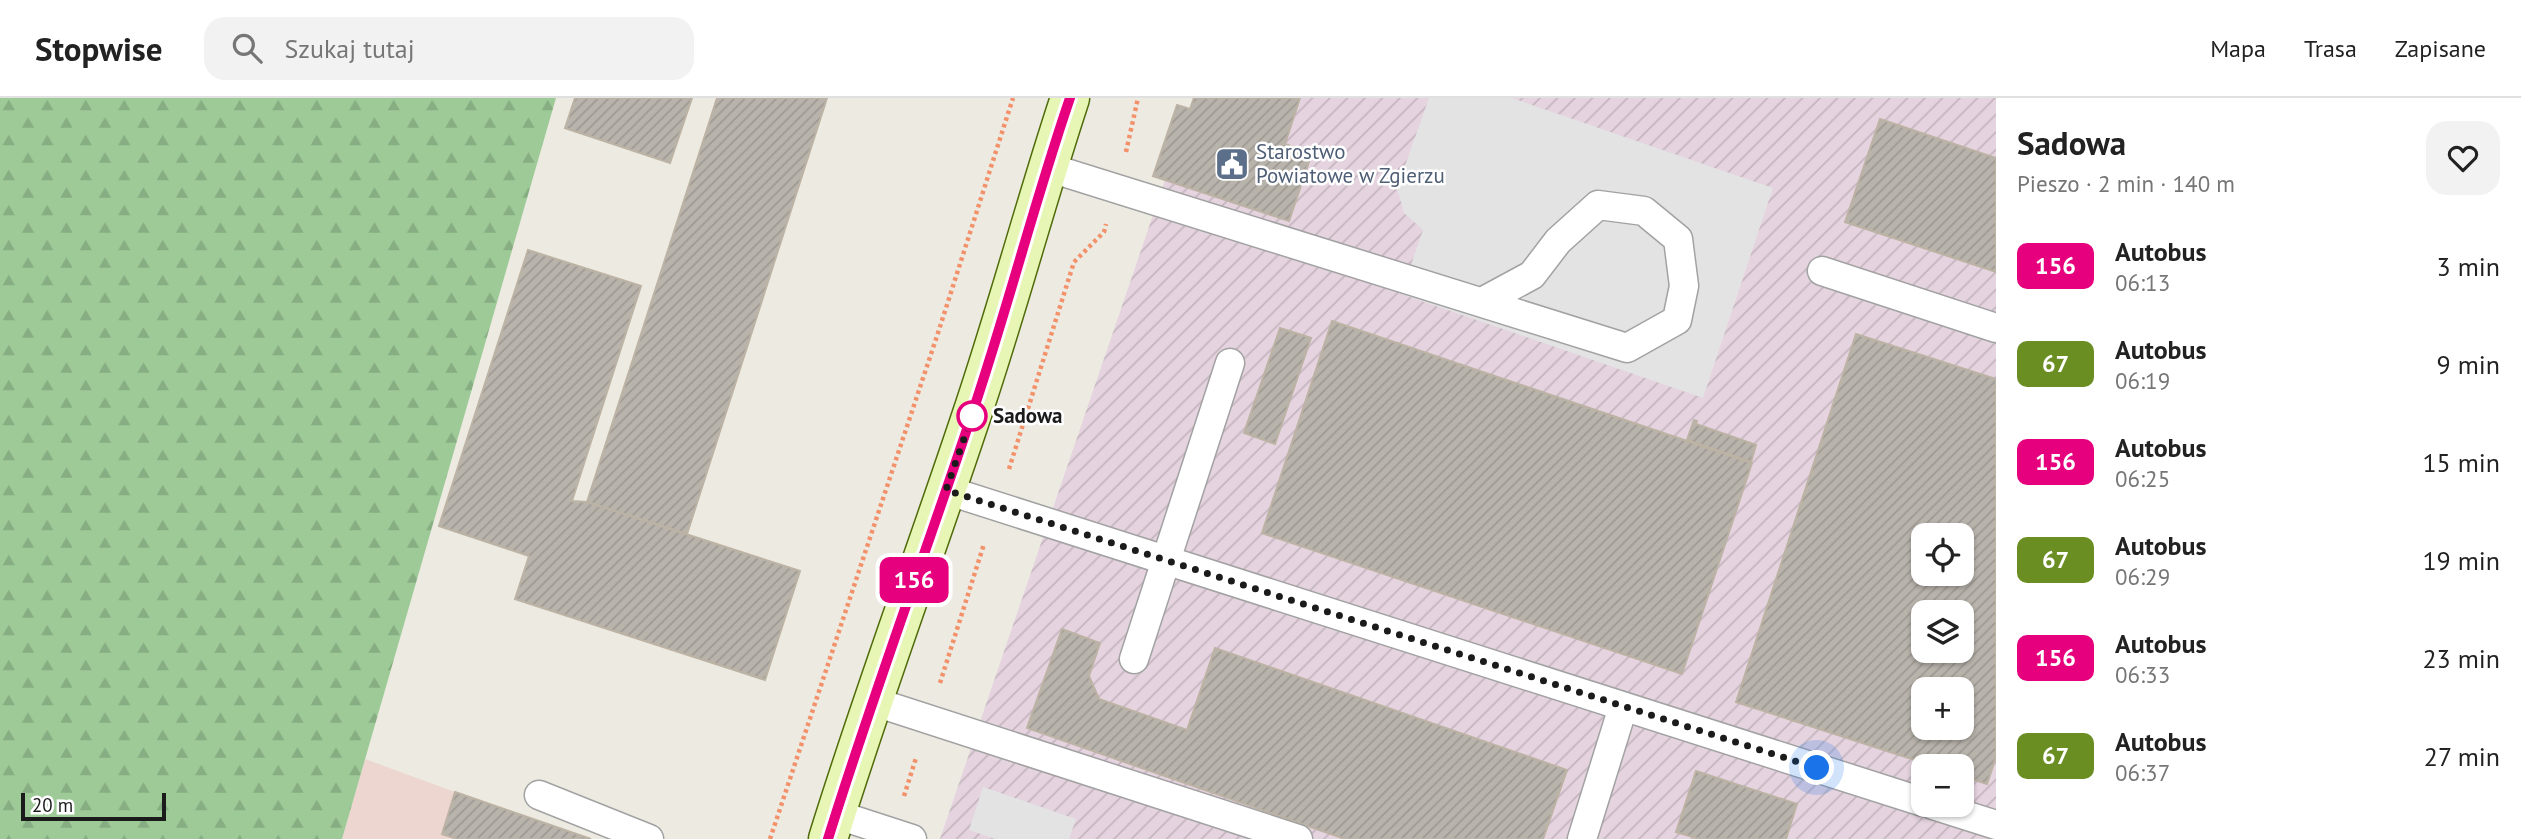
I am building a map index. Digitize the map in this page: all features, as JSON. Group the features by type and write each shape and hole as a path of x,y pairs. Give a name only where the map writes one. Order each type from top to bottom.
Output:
{"street":[{"path":"832,826 999,330 1070,98"}],"lane":[{"path":"1047,167 1627,348 1677,320 1684,286 1678,239 1644,211 1598,205 1558,241 1532,275 1482,302"},
{"path":"1822,271 1996,328"},
{"path":"1135,659 1230,363"},
{"path":"946,490 1911,798"},
{"path":"872,701 1298,839"},
{"path":"1582,839 1623,707"},
{"path":"539,796 649,839"},
{"path":"1971,817 1996,825"},
{"path":"832,826 912,839"}],"path":[{"path":"770,839 1013,98"}],"shaded area":[{"path":"1193,98 1996,98 1996,839 940,839"},
{"path":"1429,98 1512,98 1773,188 1703,398 1401,294 1423,230 1404,213 1397,188"},
{"path":"365,759 455,792 591,839 342,839"},
{"path":"983,787 1076,819 1069,839 995,839 969,830"}],"green space":[{"path":"0,98 556,98 342,839 0,839"}],"building":[{"path":"575,98 692,98 670,163 565,128"},
{"path":"717,98 827,98 687,534 587,502"},
{"name":"Starostwo Powiatowe w Zgierzu","path":"1194,98 1300,98 1285,144 1312,153 1289,221 1153,176 1177,105 1190,109"},
{"path":"1880,119 1996,158 1996,272 1845,222"},
{"path":"528,250 641,286 572,501 587,502 800,571 765,680 515,599 529,556 439,526"},
{"path":"1332,321 1752,463 1682,674 1262,533"},
{"path":"1280,328 1311,338 1275,444 1244,433"},
{"path":"1856,334 1996,379 1996,757 1987,784 1974,780 1974,754 1911,754 1911,759 1736,702"},
{"path":"1694,420 1697,421 1696,424 1756,445 1751,462 1687,440"},
{"path":"1062,629 1100,643 1089,676 1099,699 1187,730 1215,648 1567,770 1543,839 1345,839 1027,728"},
{"path":"1696,771 1797,804 1786,839 1699,839 1676,832"},
{"path":"455,792 591,839 457,839 442,834"}],"bus line":[{"name":"156","path":"828,839 872,701 972,416 1070,98"}],"place":[{"name":"Starostwo Powiatowe w Zgierzu","path":"1232,164"},
{"name":"Sadowa","path":"972,416"}],"route":[{"path":"972,416 946,490 1817,768"}]}
